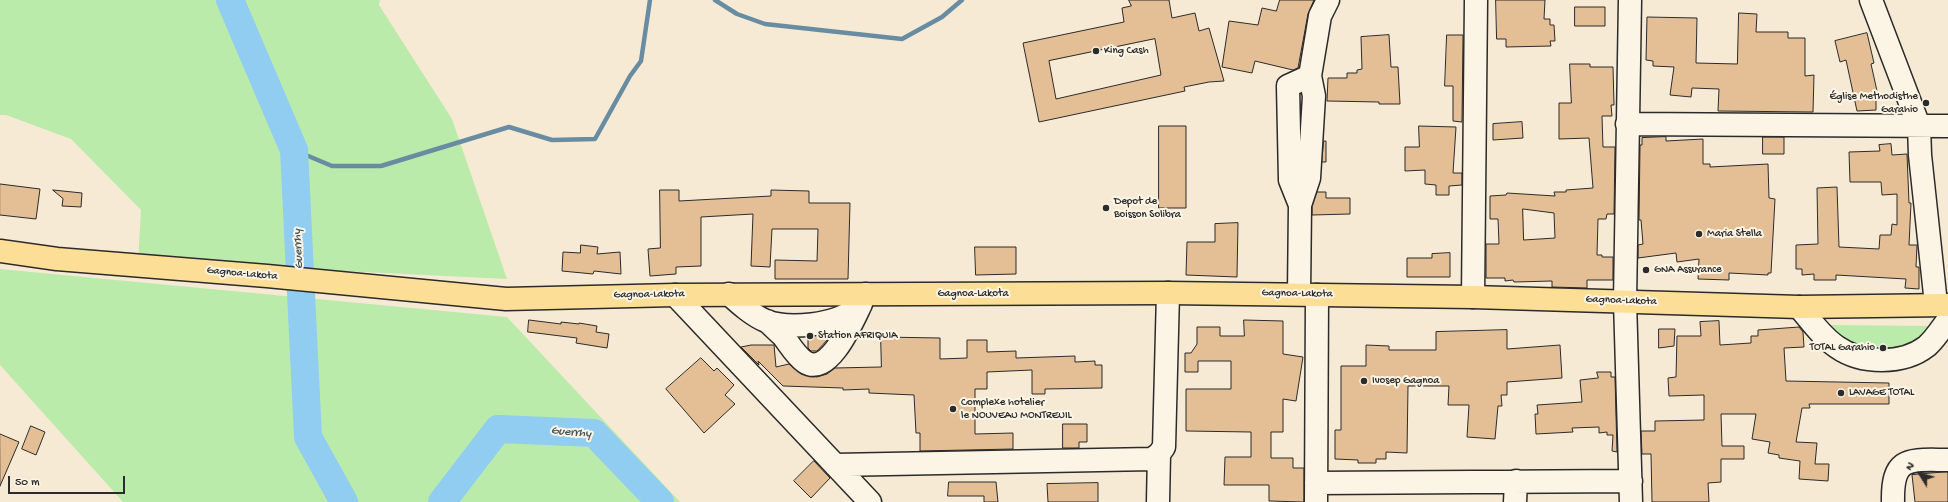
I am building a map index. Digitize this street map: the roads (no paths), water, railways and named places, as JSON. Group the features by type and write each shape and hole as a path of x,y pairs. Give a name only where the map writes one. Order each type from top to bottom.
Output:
{"main road":[{"name":"Gagnoa-Lakota","path":"0,251 57,259 267,276 506,299 729,294 1308,294 1944,310"}],"street":[{"path":"1328,0 1320,16 1310,76 1314,96 1309,170 1300,205 1308,294 1316,492 1631,492 1625,301 1626,124 1630,0"},
{"path":"1473,297 1476,0"},
{"path":"1863,0 1876,0"},
{"path":"1799,307 1822,335 1836,347 1848,354 1860,358 1880,359 1903,358 1917,352 1935,338 1944,310 1920,156 1918,126 1871,0"},
{"path":"1626,124 1948,126"},
{"path":"835,465 1152,459 1159,454 1164,447 1168,293"},
{"path":"729,294 746,310 767,321 782,335 804,362 812,365 822,364 833,354 866,294"},
{"path":"767,321 787,325 824,323 855,309 866,294"},
{"path":"675,295 870,502"},
{"path":"1158,502 1159,454"},
{"path":"1893,502 1893,483 1899,468 1910,460 1948,460"}],"waterway":[{"name":"Guerrhy","path":"230,0 294,150 308,437 344,502"},
{"path":"294,150 332,166 381,166 509,127 552,140 595,139 630,76 641,61 650,0"},
{"path":"715,0 737,14 765,24 902,39 942,17 962,0"},
{"name":"Guerrhy","path":"442,502 498,429 594,433 660,502"}],"place":[{"name":"King Cash","path":"1096,51"},
{"name":"Église Methodisthe Garahio","path":"1926,103"},
{"name":"Depot de Boisson Solibra","path":"1106,208"},
{"name":"Maria Stella","path":"1699,234"},
{"name":"GNA Assurance","path":"1646,270"},
{"name":"Station AFRIQUIA","path":"810,336"},
{"name":"TOTAL Garahio","path":"1883,348"},
{"name":"Ivosep Gagnoa","path":"1364,381"},
{"name":"LAVAGE TOTAL","path":"1841,393"},
{"name":"Complexe hotelier le NOUVEAU MONTREUIL","path":"953,409"}]}
